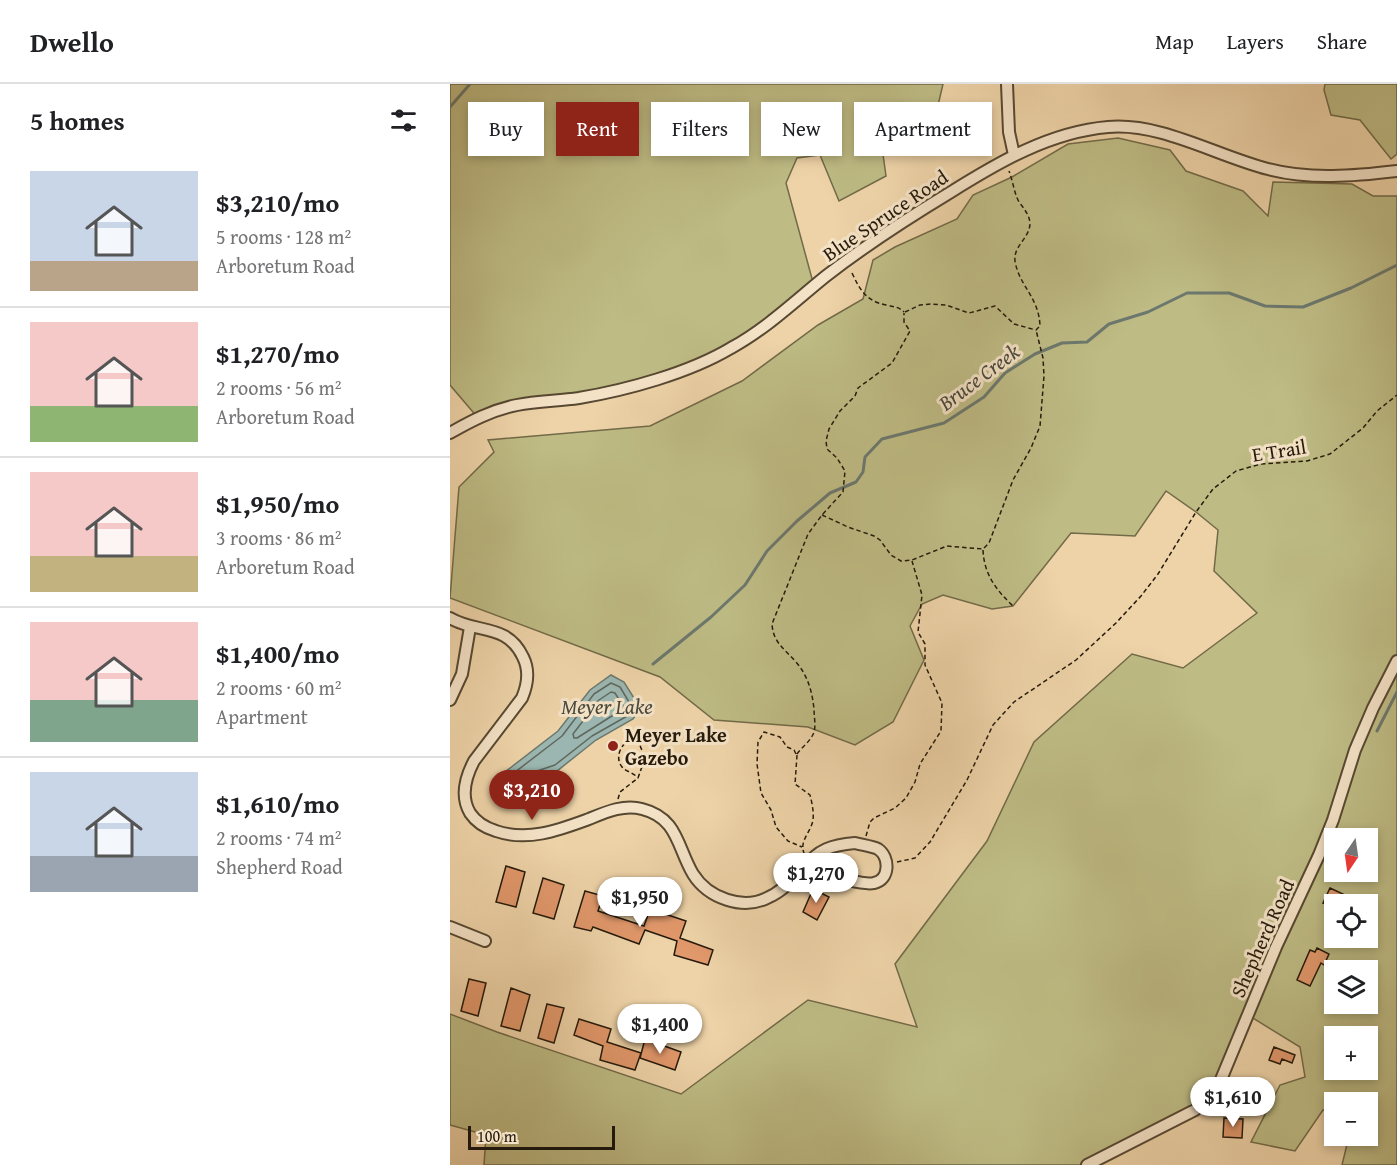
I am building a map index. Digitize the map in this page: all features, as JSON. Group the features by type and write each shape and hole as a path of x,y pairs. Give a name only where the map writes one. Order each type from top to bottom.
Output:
{"street":[{"path":"1007,84 1009,157"},
{"name":"Blue Spruce Road","path":"450,433 496,410 606,393 715,357 764,326 868,244 1009,157 1086,130 1137,128 1173,137 1270,170 1331,176 1397,171"},
{"path":"450,618 470,627 492,630 512,640 524,660 528,678 522,698 474,761 469,771 464,793 465,802 474,819 503,834 530,836 570,826 620,808 639,808 650,811 662,818 676,833 690,868 701,884 716,896 729,901 747,903 770,897 781,890 807,865 828,847 855,843 865,845 880,851 887,862 882,879 873,884 807,865"},
{"path":"450,700 462,674 470,627"},
{"name":"Shepherd Road","path":"1086,1165 1195,1110 1216,1088 1276,947 1319,855 1333,820 1355,750 1397,661"},
{"path":"450,927 484,940"}],"path":[{"path":"1009,157 1018,201 1027,212 1030,223 1027,234 1018,246 1015,259 1027,291 1035,300 1040,326 1036,330"},
{"path":"807,865 802,847 813,815 810,795 795,784 797,754 815,731 813,695 808,679 796,662 780,647 773,635 772,624 808,534 843,492 844,471 837,458 827,449 829,429 840,411 855,396 858,388 892,363 910,331 904,322 904,312 900,308 869,300 860,291 852,273"},
{"path":"904,312 920,305 932,304 946,305 969,313 988,306 995,306 1014,324 1036,330"},
{"path":"1013,606 997,591 988,575 983,549 989,543 1013,480 1040,426 1044,367 1036,330"},
{"name":"E Trail","path":"887,862 904,862 915,858 930,842 967,780 993,725 1014,702 1076,660 1128,610 1158,574 1213,489 1236,471 1261,464 1307,460 1330,454 1363,428 1377,411 1397,395"},
{"path":"822,515 874,536 880,540 891,555 901,561 912,560 947,546 983,549"},
{"path":"865,845 870,822 895,808 906,798 915,782 920,764 941,730 942,703 925,665 925,644 918,632 922,595 912,560"},
{"path":"797,754 774,734 764,732 760,736 757,764 761,793 771,810 776,827 788,841 802,847"},
{"path":"620,808 617,796 638,778 645,758 639,743 628,741 623,744 620,751 620,762 622,767 638,778"}],"shaded area":[{"path":"450,84 943,84 939,102 854,102 854,156 883,156 886,176 839,201 820,156 842,156 842,102 761,102 761,156 812,156 797,158 786,183 814,286 732,348 642,383 478,418 450,385"},
{"path":"1325,84 1397,84 1397,154 1391,159 1360,120 1331,115 1324,90"},
{"path":"1118,138 1170,150 1186,171 1243,191 1268,216 1273,182 1352,184 1373,196 1397,196 1397,1165 1342,1165 1347,1146 1378,1146 1378,1092 1324,1092 1324,1110 1295,1151 1251,1142 1280,1085 1305,1077 1300,1047 1248,1015 1206,1101 1087,1165 484,1165 486,1135 450,1125 450,1014 681,1094 808,1000 917,1027 895,964 987,841 1034,742 1132,654 1183,668 1257,613 1214,571 1218,530 1166,491 1135,536 1071,533 1013,606 992,609 943,595 922,604 910,626 924,660 893,722 855,745 808,727 714,720 660,677 450,598 459,487 494,452 488,440 650,426 742,381 818,325 863,299 873,260 895,247 957,219 973,195 1012,177 1068,144"}],"water":[{"name":"Meyer Lake","path":"611,675 624,682 639,706 639,711 633,719 596,740 557,771 532,779 510,800 502,801 496,793 495,783 501,775 558,731 590,690"}],"building":[{"path":"506,866 525,872 516,907 496,902"},
{"path":"543,878 564,885 554,919 533,913"},
{"path":"1330,888 1343,894 1327,894"},
{"path":"813,889 829,897 817,920 803,912"},
{"path":"585,891 603,896 598,911 644,926 650,909 686,921 680,938 713,950 708,965 674,955 677,941 645,930 639,944 593,927 591,931 574,927"},
{"path":"1317,948 1329,954 1324,960 1324,965 1321,963 1310,986 1297,980 1310,950 1315,952"},
{"path":"469,979 486,983 478,1016 461,1011"},
{"path":"511,988 530,995 520,1031 501,1026"},
{"path":"547,1004 564,1008 554,1043 538,1038"},
{"path":"579,1019 611,1029 607,1042 641,1053 635,1070 600,1060 603,1046 574,1035"},
{"path":"645,1039 681,1052 675,1070 640,1058"},
{"path":"1274,1047 1295,1055 1292,1063 1282,1059 1280,1064 1269,1060"},
{"path":"1224,1118 1243,1119 1242,1138 1223,1137"}],"waterway":[{"path":"450,107 470,84"},
{"name":"Bruce Creek","path":"653,664 711,617 745,585 767,551 797,521 830,493 856,482 863,472 865,457 882,439 944,423 984,397 1005,373 1035,354 1062,343 1087,342 1109,324 1148,312 1187,293 1229,293 1265,306 1303,307 1351,288 1397,265"},
{"path":"1377,731 1397,692"}],"place":[{"name":"Meyer Lake Gazebo","path":"613,746"}]}
